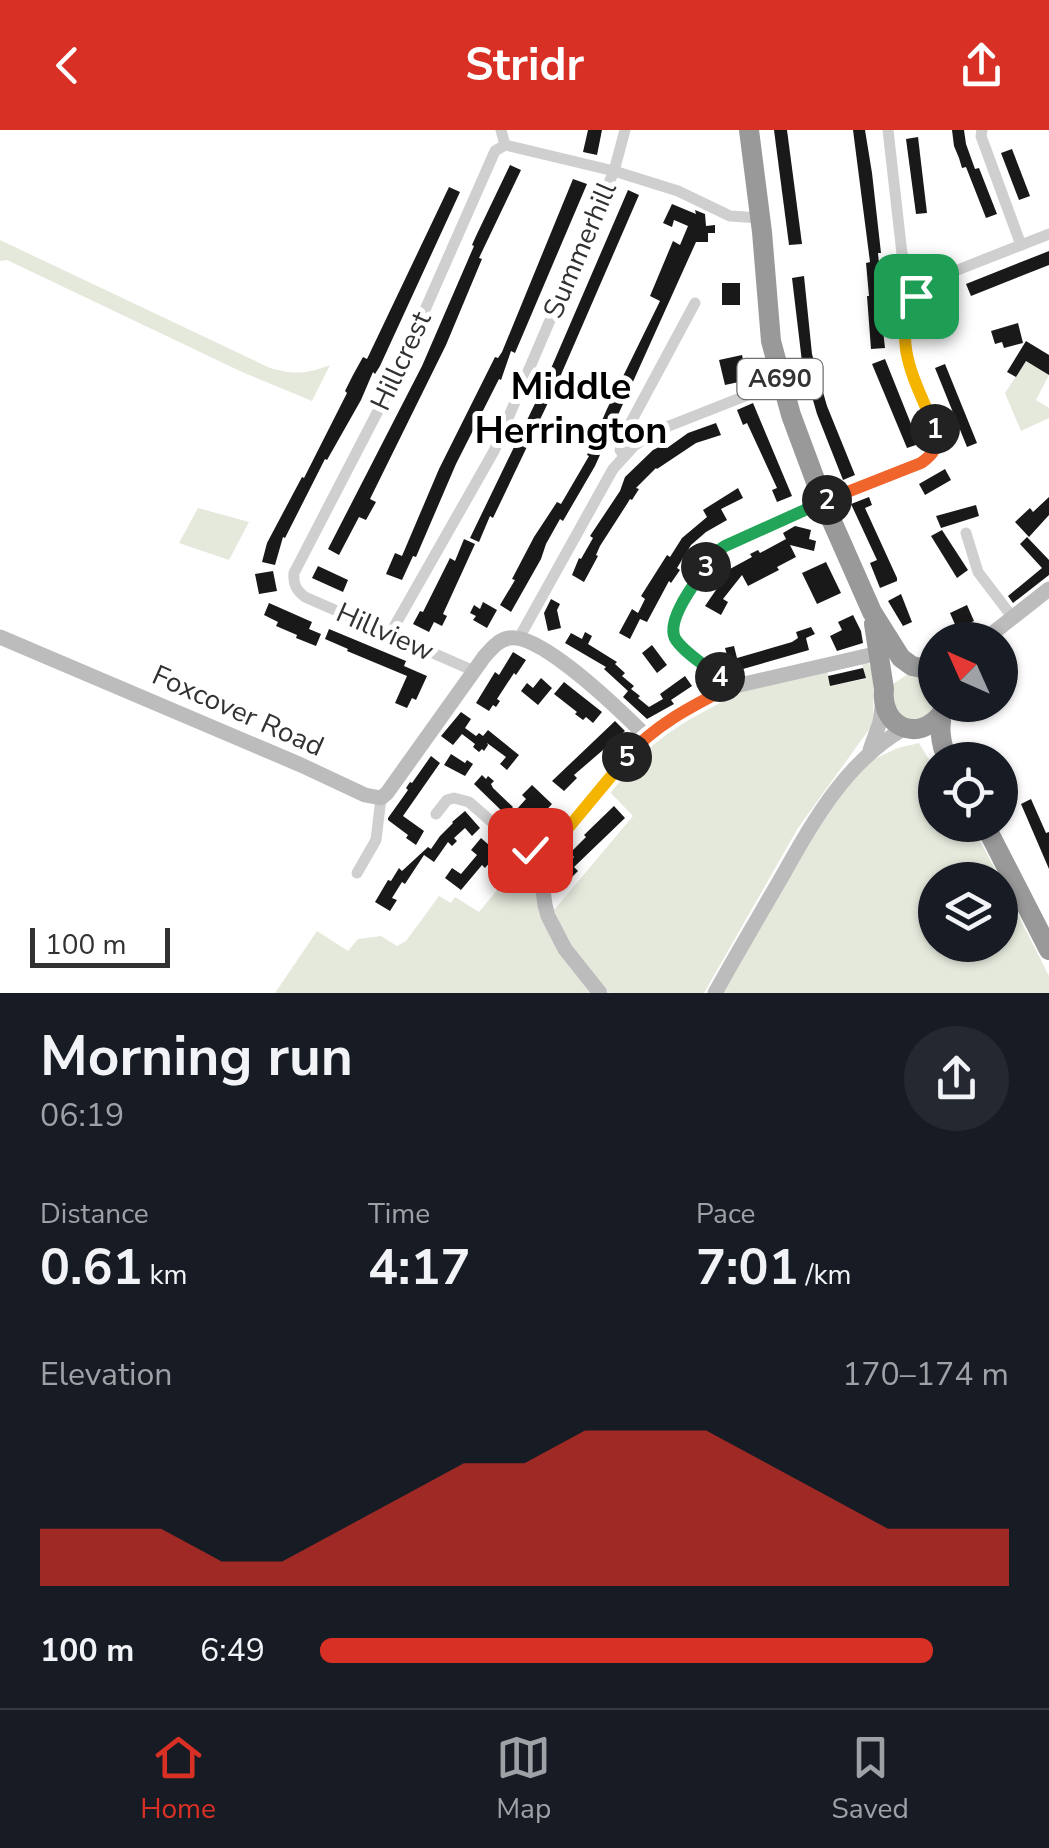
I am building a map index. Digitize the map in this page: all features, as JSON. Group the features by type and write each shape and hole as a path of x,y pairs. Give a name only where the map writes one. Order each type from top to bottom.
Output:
{"highway":[{"name":"A690","path":"749,130 771,341 781,382 823,502 886,650 883,694"},
{"name":"A690","path":"886,650 918,665"},
{"name":"A690","path":"883,694 891,676 902,668 918,669"},
{"path":"883,694 889,717 928,742"},
{"path":"911,729 933,722"},
{"path":"994,842 1049,950"}],"street":[{"path":"500,130 505,146 678,190 730,216 760,218"},
{"name":"Summerhill","path":"390,634 494,451 614,171 625,130"},
{"path":"888,130 902,254 927,285"},
{"path":"982,130 1021,245"},
{"name":"Hillcrest","path":"298,592 294,573 394,380 495,151 505,146"},
{"path":"731,686 678,643 672,630 674,618 716,552 929,458 936,446 936,434 905,350 906,318 916,296 950,273 1049,234"},
{"path":"624,456 620,450 632,422 695,303"},
{"path":"519,638 613,469 634,446 669,426 781,382"},
{"path":"632,422 649,436"},
{"path":"966,533 978,572 1013,618"},
{"path":"1008,622 1049,589"},
{"name":"Hillview","path":"298,592 474,671"},
{"name":"Foxcover Road","path":"0,638 284,757 365,796 381,798"},
{"path":"356,873 376,840 381,798 501,640 519,638 540,648 599,690 647,737"},
{"path":"600,993 565,949 548,916 542,882 545,860 564,833 636,747 692,706 731,686 886,650"},
{"path":"868,754 880,722 883,694"},
{"path":"714,993 824,804 868,754 887,738 911,729"},
{"path":"436,814 447,793 469,802 545,860"}],"shaded area":[{"path":"0,240 270,368 300,372 330,365 312,401 242,372 7,260 0,261"},
{"path":"1026,361 1049,375 1036,400 1049,408 1049,418 1021,431 1005,393"},
{"path":"198,508 249,522 229,560 179,543"},
{"path":"862,663 868,663 874,672 873,724 798,828 704,993 609,993 568,941 554,910 633,816 607,789 650,740 728,692 827,671 831,686 865,679"},
{"path":"908,674 918,677 918,721 895,716 893,684"},
{"path":"918,743 918,842 980,842 991,862 918,862 918,962 1018,962 1018,915 1049,976 1049,993 721,993 829,807 872,760"},
{"path":"530,850 545,860 545,905 600,993 275,993 317,931 348,951 358,939 381,936 397,946 406,941 439,896 451,903 455,897 479,912"}],"building":[{"path":"588,130 602,130 597,155 583,152"},
{"path":"774,130 787,130 802,244 789,245"},
{"path":"853,130 865,130 872,173 881,253 878,284 885,348 871,349 866,263 870,262"},
{"path":"952,130 964,130 975,169 979,168 997,214 986,218 966,167 962,168"},
{"path":"918,137 927,213 916,214 906,139"},
{"path":"1012,149 1030,196 1019,200 1001,153"},
{"path":"510,165 521,170 479,258 482,259 446,345 370,499 376,502 366,520 359,517 339,555 328,549 422,366"},
{"path":"573,179 587,184 515,353 511,351 501,380 456,464 416,557 413,556 402,580 386,574 395,553 402,556 439,469 495,357 502,352"},
{"path":"449,187 460,192 380,366 373,372 283,537 275,565 262,562 267,543 304,478 353,375 363,357 367,359"},
{"path":"628,190 639,195 557,384 479,542 470,538 543,387"},
{"path":"672,204 705,214 706,226 715,225 715,233 708,233 708,242 696,242 595,466 563,521 560,519 511,612 500,605 515,580 512,579 534,537 557,502 561,504 589,456 607,409 660,301 650,296 673,241 680,245 688,226 674,220 672,227 663,223"},
{"path":"1049,251 1049,265 971,296 966,284"},
{"path":"804,276 812,354 827,406 855,475 843,480 802,362 792,278"},
{"path":"722,283 740,283 740,305 722,305"},
{"path":"1018,323 1023,343 1004,348 1002,342 995,344 991,331"},
{"path":"1026,341 1049,355 1049,375 1026,361 1016,377 1007,372"},
{"path":"742,355 748,380 725,385 719,360"},
{"path":"885,359 919,444 907,448 872,364"},
{"path":"945,364 977,443 967,447 935,368"},
{"path":"753,403 792,496 777,502 772,490 777,488 737,410"},
{"path":"716,423 721,435 696,443 656,468 636,488 639,489 600,546 584,582 572,575 625,477 653,450 665,444 667,448 688,433"},
{"path":"945,469 951,480 925,495 919,484"},
{"path":"738,488 743,498 721,509 727,520 691,545 647,622 640,619 630,639 619,633 632,609 638,613 645,599 641,596 667,555 670,557 682,538 707,517 703,510"},
{"path":"869,497 872,505 865,508 897,578 880,588 870,563 877,560 851,504"},
{"path":"1049,497 1049,515 1029,537 1015,522"},
{"path":"976,505 979,516 941,528 936,516"},
{"path":"795,526 811,530 809,539 816,541 814,551 790,545 796,557 777,567 779,570 748,586 742,575 723,599 728,602 721,615 705,606 728,570 752,557 750,554 786,539 783,533"},
{"path":"942,530 968,570 957,578 931,536"},
{"path":"1027,537 1049,560 1049,575 1013,603 1008,596 1042,568 1020,544"},
{"path":"464,539 475,544 443,614 447,616 442,626 434,622 429,632 413,624 450,558 455,561"},
{"path":"826,562 841,593 817,604 802,573"},
{"path":"318,566 348,580 343,592 312,578"},
{"path":"273,571 277,591 259,594 255,574"},
{"path":"901,594 912,622 903,626 888,601"},
{"path":"551,599 560,604 557,610 561,628 548,631 544,613"},
{"path":"483,602 497,610 487,628 473,620 476,616 470,613 474,605 480,609"},
{"path":"269,603 312,622 309,629 321,634 316,646 276,626 278,622 264,615"},
{"path":"967,605 974,621 954,622 950,613"},
{"path":"853,615 863,643 837,651 830,636 842,630 838,622"},
{"path":"811,627 815,634 806,638 809,650 729,673 725,648 734,646 737,658 792,642 798,638 796,632"},
{"path":"329,629 406,661 404,666 427,676 416,700 412,698 407,708 395,703 407,676 325,639"},
{"path":"585,632 592,636 588,644 617,662 625,673 622,676 634,686 631,689 649,707 663,699 660,694 685,676 692,686 671,700 674,704 647,719 623,697 628,691 606,667 565,643 571,633 582,639"},
{"path":"652,645 667,665 657,673 642,653"},
{"path":"513,652 526,660 497,699 500,701 496,707 493,705 489,711 476,703"},
{"path":"863,668 866,678 830,686 828,676"},
{"path":"541,678 552,688 538,705 521,691 527,683 533,688"},
{"path":"564,682 602,712 593,723 586,717 583,720 554,694"},
{"path":"461,712 471,719 465,728 476,736 483,736 488,730 519,755 507,770 500,764 506,757 487,743 484,751 479,752 462,734 453,745 441,736"},
{"path":"615,721 625,731 574,775 577,778 564,791 552,781"},
{"path":"451,754 473,764 465,776 444,765"},
{"path":"431,756 440,763 403,816 424,831 416,845 388,818"},
{"path":"482,775 494,781 493,788 513,807 506,815 474,784"},
{"path":"532,785 552,804 538,819 542,822 528,834 517,825 524,817 516,810 526,799 522,795"},
{"path":"1031,799 1046,833 1049,832 1049,869 1021,804"},
{"path":"614,806 625,818 574,867 578,871 562,887 554,877 574,857 570,853 584,835"},
{"path":"465,811 480,828 472,836 465,828 454,838 457,841 452,846 448,842 434,862 424,855 392,898 397,900 390,911 375,902 399,868 402,871 428,847 431,849"},
{"path":"481,838 498,853 461,890 445,878 452,868 461,874 477,855 471,850"}],"district":[{"name":"Middle Herrington","path":"571,408"}],"route":[{"path":"530,850 545,860 636,747 692,706 731,686 678,643 672,630 674,618 716,552 795,513 921,463 933,453 936,434 905,350 906,318 916,296"}]}
